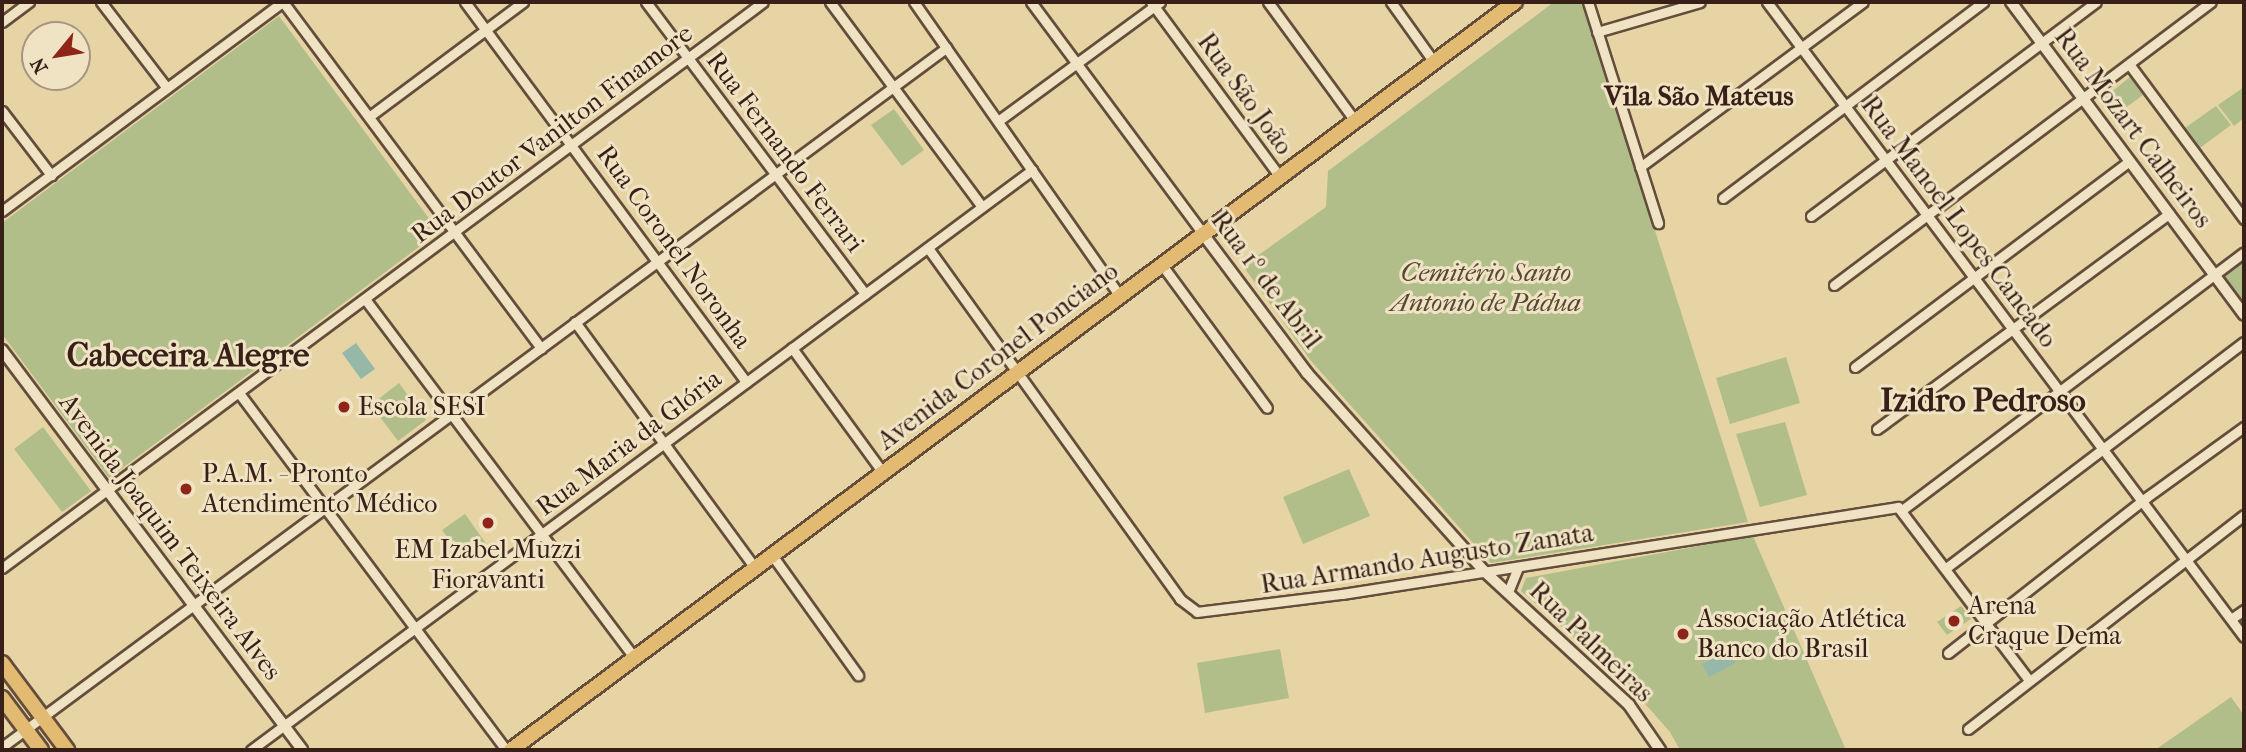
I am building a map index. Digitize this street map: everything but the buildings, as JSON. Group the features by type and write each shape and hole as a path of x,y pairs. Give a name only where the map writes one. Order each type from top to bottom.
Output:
{"main road":[{"name":"Avenida Coronel Ponciano","path":"511,750 1515,2"},
{"path":"2,663 67,750"},
{"path":"2,698 41,750"}],"street":[{"path":"2,22 29,2"},
{"path":"102,2 167,88"},
{"path":"2,211 282,2 370,116 541,348"},
{"name":"Rua Coronel Noronha","path":"465,2 659,260 746,382"},
{"path":"370,116 523,2"},
{"name":"Rua Fernando Ferrari","path":"646,2 865,294"},
{"name":"Rua Doutor Vanilton Finamore","path":"2,568 763,2"},
{"path":"830,2 982,207"},
{"path":"914,2 1120,296"},
{"name":"Rua 1º de Abril","path":"1031,2 1307,373 1484,571"},
{"path":"1268,2 1355,121"},
{"path":"1391,2 1434,62"},
{"path":"1588,2 1657,223"},
{"path":"1597,32 1700,2"},
{"name":"Rua Manoel Lopes Cancado","path":"1767,2 2244,637"},
{"path":"1640,167 1863,2"},
{"path":"1723,198 1983,2"},
{"name":"Rua Mozart Calheiros","path":"2011,2 2244,316"},
{"path":"1811,216 1887,162 2096,2"},
{"path":"1834,285 2211,2"},
{"path":"998,121 1155,3"},
{"name":"Rua São João","path":"1155,3 1280,177"},
{"path":"2,747 946,48"},
{"path":"2129,64 2244,219"},
{"path":"2,111 51,175"},
{"path":"1855,367 2129,160"},
{"name":"Rua Maria da Glória","path":"251,750 1032,170"},
{"path":"1878,429 2169,214"},
{"name":"Rua Armando Augusto Zanata","path":"928,248 1180,599 1197,612 1518,567 1898,507 1902,510"},
{"path":"2028,679 1902,510 2244,252"},
{"path":"1162,265 1266,408"},
{"path":"365,299 635,658"},
{"path":"575,322 755,568"},
{"path":"1946,568 2101,446 2244,342"},
{"name":"Rua Coronel Noronha","path":"792,348 883,472"},
{"name":"Avenida Joaquim Teixeira Alves","path":"2,351 303,750"},
{"path":"239,393 413,630 506,750"},
{"path":"1948,653 2143,500 2244,427"},
{"path":"1968,729 2028,679 2244,515"},
{"path":"772,555 858,675"},
{"path":"1508,592 1518,567"},
{"name":"Rua Palmeiras","path":"1484,571 1629,705 1660,750"},
{"path":"2231,620 2244,610"}],"green space":[{"name":"Cemitério Santo Antonio de Pádua","path":"1554,2 1582,2 1748,522 1491,563 1311,361 1243,266 1326,207 1328,171"},
{"path":"279,16 439,232 109,478 2,334 2,223"},
{"path":"2130,77 2143,95 2117,114 2105,97"},
{"path":"2244,87 2244,118 2234,126 2218,105"},
{"path":"2216,106 2231,125 2200,148 2185,128"},
{"path":"894,109 924,150 902,166 871,125"},
{"path":"2244,258 2244,306 2221,275"},
{"path":"1786,357 1800,403 1730,424 1716,378"},
{"path":"399,383 426,420 398,441 371,405"},
{"path":"1785,422 1807,495 1760,507 1736,434"},
{"path":"43,427 91,491 62,512 14,449"},
{"path":"1349,469 1370,516 1303,544 1283,497"},
{"path":"465,514 487,545 465,561 442,530"},
{"name":"Associação Atlética Banco do Brasil","path":"1753,536 1846,750 1680,750 1670,732 1632,689 1521,591 1526,578"},
{"name":"Arena Craque Dema","path":"1961,606 1971,619 1947,635 1937,622"},
{"path":"1280,649 1289,698 1205,713 1197,663"},
{"path":"2231,697 2244,715 2244,750 2155,750"}],"shaded area":[{"path":"356,343 375,369 361,379 342,353"},
{"path":"1729,650 1736,663 1709,677 1702,664"}],"place":[{"name":"Escola SESI","path":"344,407"},
{"name":"P.A.M. - Pronto Atendimento Médico","path":"186,489"},
{"name":"EM Izabel Muzzi Fioravanti","path":"488,523"},
{"name":"Arena Craque Dema","path":"1954,621"},
{"name":"Associação Atlética Banco do Brasil","path":"1683,634"}],"district":[{"name":"Vila São Mateus","path":"1699,96"},
{"name":"Cabeceira Alegre","path":"188,356"},
{"name":"Izidro Pedroso","path":"1983,401"}]}
